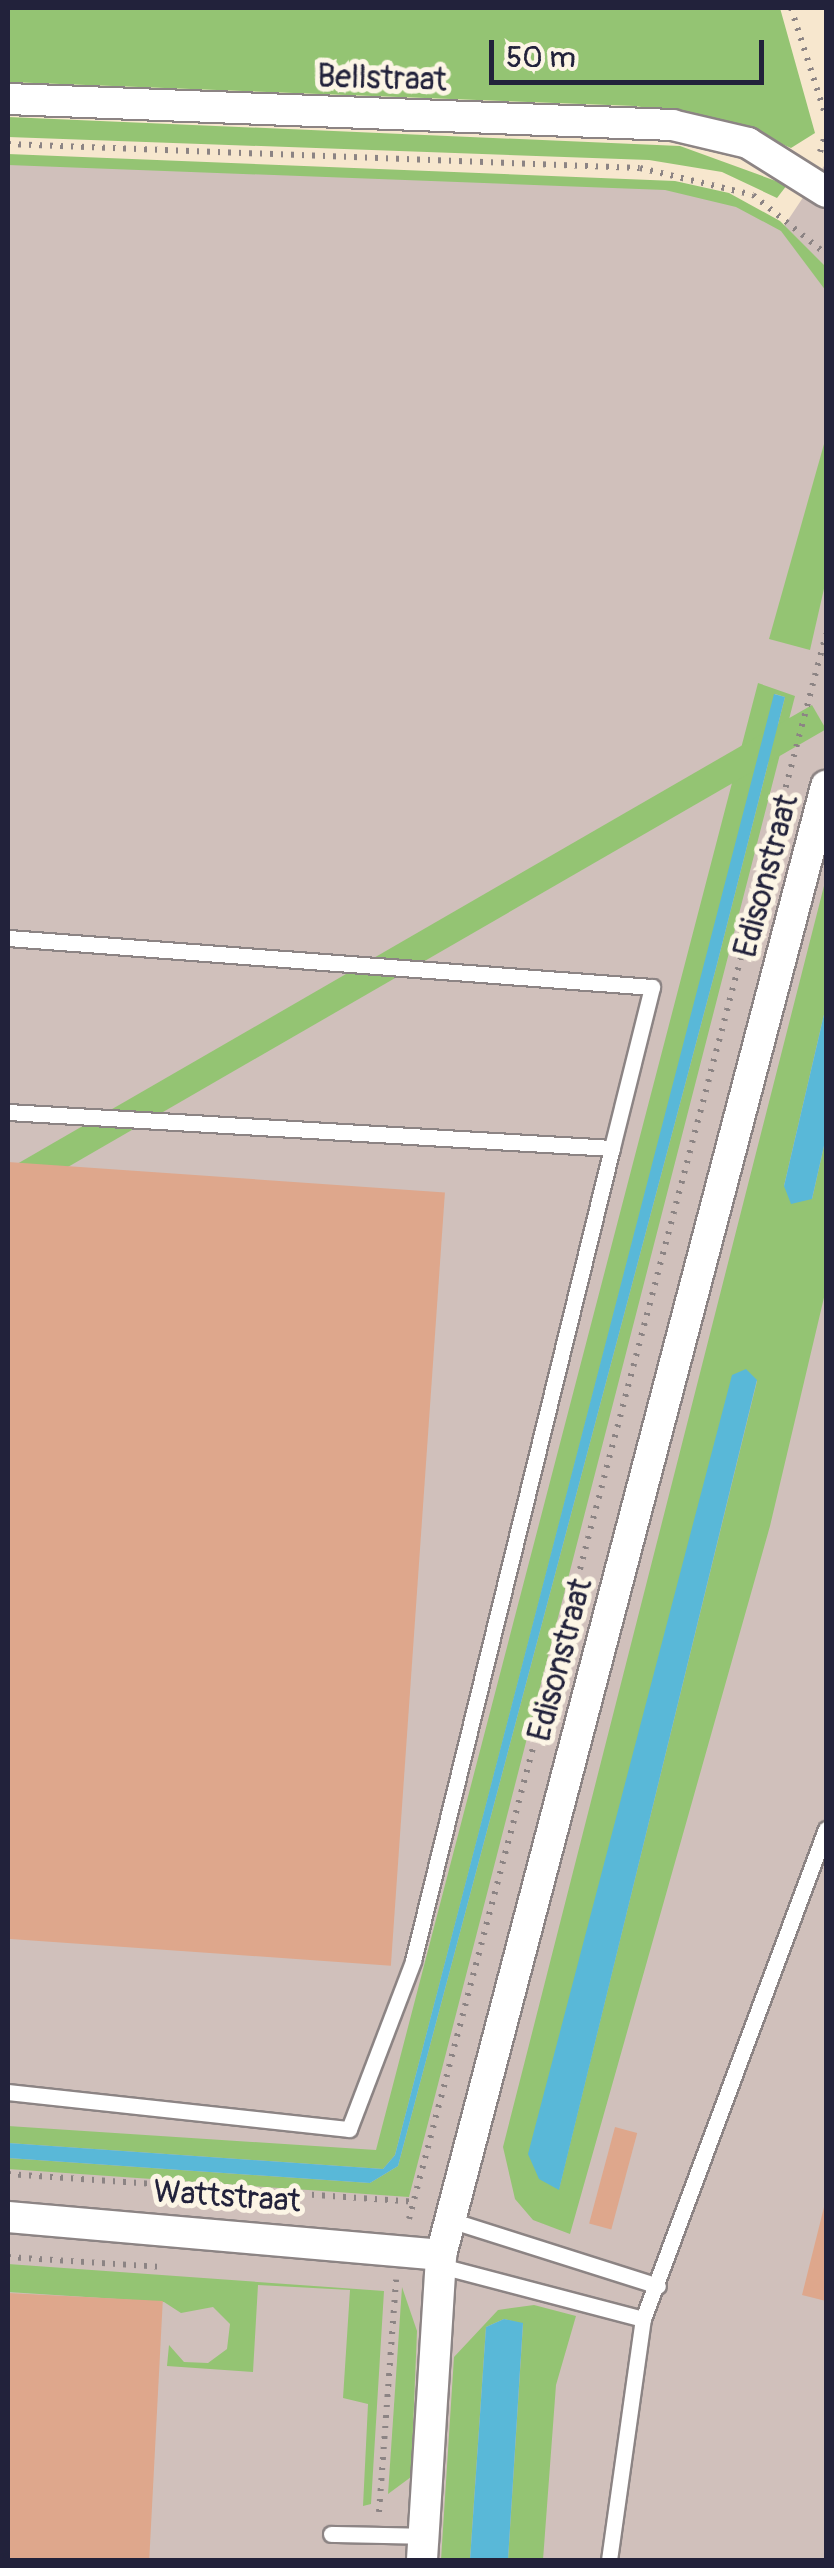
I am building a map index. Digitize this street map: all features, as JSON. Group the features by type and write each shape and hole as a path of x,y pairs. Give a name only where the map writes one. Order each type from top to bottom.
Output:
{"street":[{"name":"Bellstraat","path":"8,99 672,125 748,144 816,182"},
{"name":"Edisonstraat","path":"423,2548 441,2260 450,2220 826,786"},
{"name":"Wattstraat","path":"8,2218 441,2260"}],"lane":[{"path":"8,938 652,987 413,1960 350,2129 8,2092"},
{"path":"8,1112 612,1148"},
{"path":"609,2560 643,2319 826,1830"},
{"path":"450,2220 658,2286"},
{"path":"441,2260 643,2319"},
{"path":"331,2534 423,2548"}],"path":[{"path":"778,8 792,8 826,117"},
{"path":"8,144 640,168 730,185 778,209 826,254"},
{"path":"8,2174 414,2202"}],"shaded area":[{"path":"8,156 703,189 782,229 826,163 826,2560 8,2560"}],"green space":[{"path":"8,8 780,8 815,133 791,148 728,121 635,106 8,82"},
{"path":"8,117 680,146 787,185 777,198 722,172 649,160 8,137"},
{"path":"8,154 675,181 729,193 780,221 826,267 826,291 781,231 736,207 665,190 8,165"},
{"path":"826,437 826,580 810,650 769,639"},
{"path":"758,683 795,696 409,2197 8,2169 8,2158 370,2183 398,2166 716,968 785,697 775,694 395,2155 383,2169 8,2143 8,2126 376,2150"},
{"path":"812,705 826,729 8,1202 8,1169"},
{"path":"826,878 826,1006 784,1186 812,1199 826,1137 826,1289 770,1526 570,2234 533,2220 515,2199 503,2147","holes":["746,1370 757,1381 559,2189 540,2168"]},
{"path":"8,2264 384,2291 371,2504 363,2506 368,2404 343,2398 350,2290 258,2285 253,2372 167,2366 169,2345 184,2362 208,2363 227,2349 230,2324 213,2307 181,2313 164,2302 8,2292"},
{"path":"402,2287 417,2331 411,2477 388,2494"},
{"path":"534,2305 576,2316 556,2385 543,2560 508,2560 523,2324 504,2319 486,2327 470,2560 441,2560 454,2357 498,2310"}],"water":[{"path":"774,694 785,697 716,968 398,2166 370,2183 8,2158 8,2143 383,2169 395,2155"},
{"path":"826,1006 826,1137 812,1199 791,1204 784,1186"},
{"path":"746,1369 757,1380 559,2190 539,2179 528,2154 732,1375"},
{"path":"504,2319 523,2323 508,2560 470,2560 486,2327"}],"building":[{"path":"8,1162 445,1193 391,1966 8,1939"},
{"path":"615,2127 637,2133 611,2230 589,2224"},
{"path":"826,2203 826,2301 802,2295"},
{"path":"8,2293 163,2301 149,2560 8,2560"}]}
